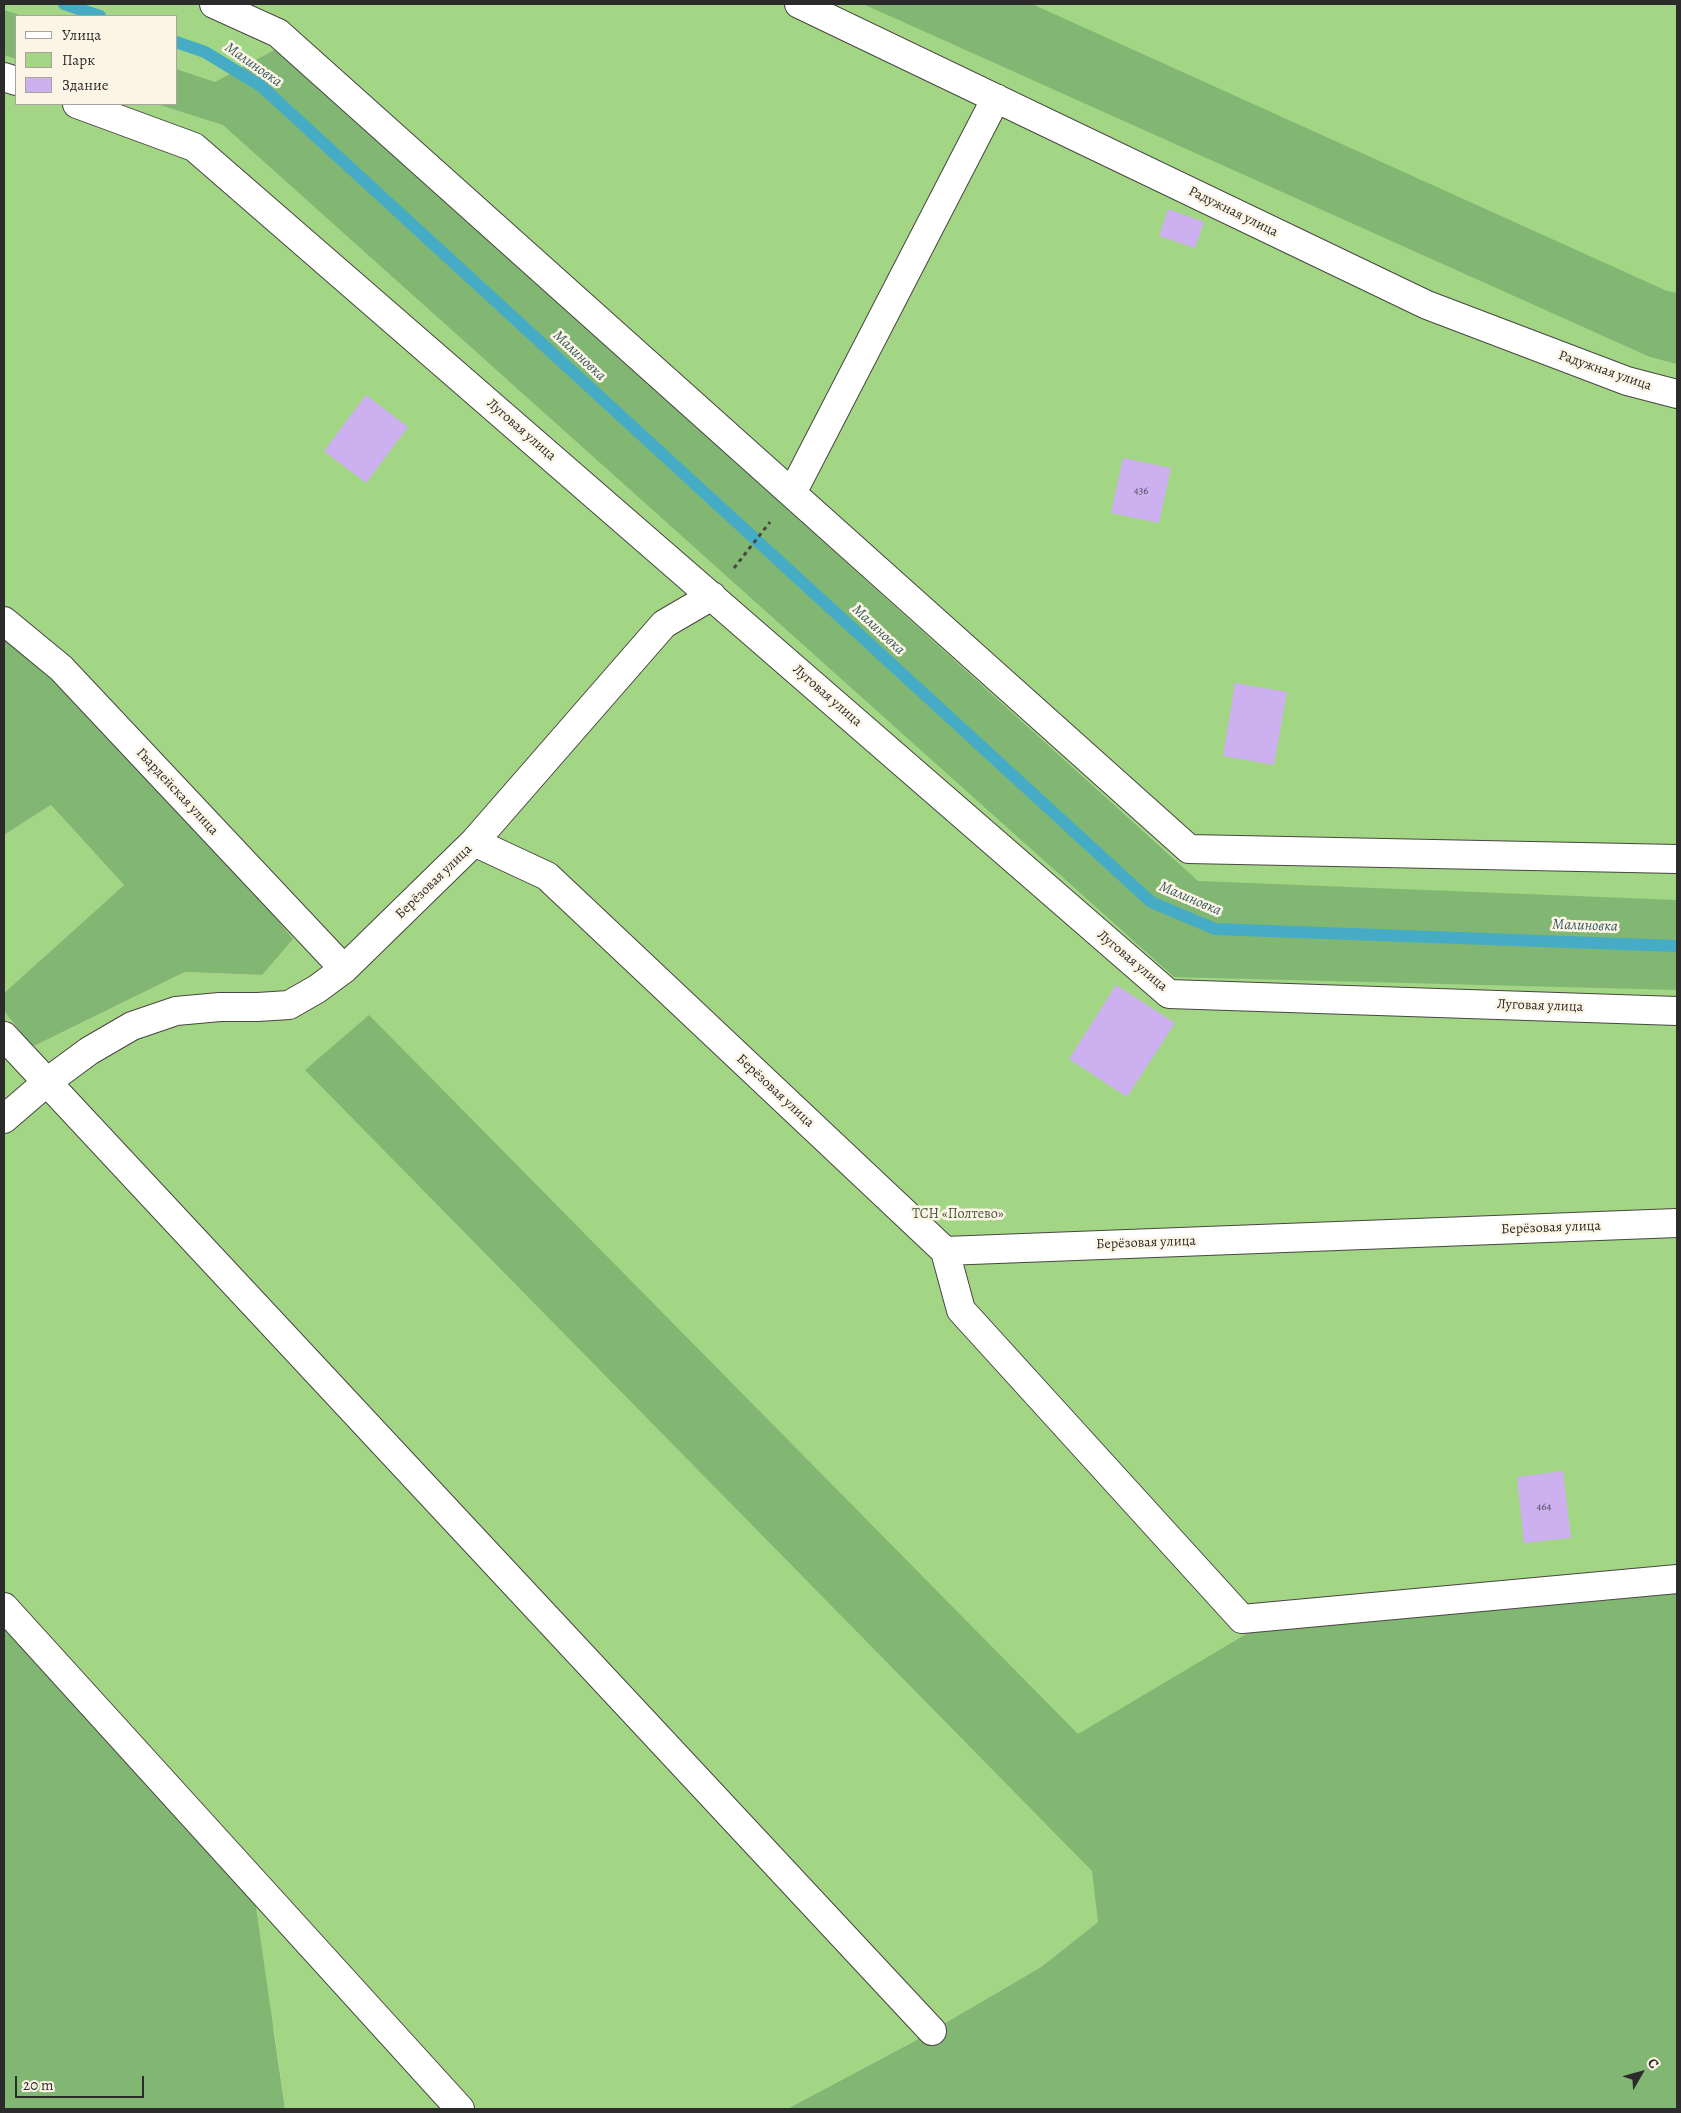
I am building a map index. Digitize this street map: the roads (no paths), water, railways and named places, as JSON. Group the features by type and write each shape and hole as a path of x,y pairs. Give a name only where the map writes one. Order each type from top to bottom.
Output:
{"street":[{"path":"214,4 278,33 1189,849 1677,859"},
{"name":"Радужная улица","path":"799,4 1427,305 1627,382 1677,394"},
{"path":"792,493 996,98"},
{"name":"Луговая улица","path":"80,105 194,147 1169,994 1677,1011"},
{"path":"474,842 664,624 712,596"},
{"name":"Гвардейская улица","path":"4,620 61,668 344,969"},
{"name":"Берёзовая улица","path":"4,1119 47,1082 89,1051 132,1026 176,1011 220,1006 258,1008 289,1005 318,989 344,969 474,842 547,876 945,1251 1677,1223"},
{"path":"4,1036 932,2031"},
{"path":"945,1251 961,1310 1242,1619 1677,1579"},
{"path":"4,1607 460,2109"}],"waterway":[{"name":"Малиновка","path":"64,4 97,15"},
{"name":"Малиновка","path":"178,43 205,52 261,86 1151,902 1215,929 1677,946"}],"park label":[{"name":"ТСН «Полтево»","path":"958,1215"}]}
